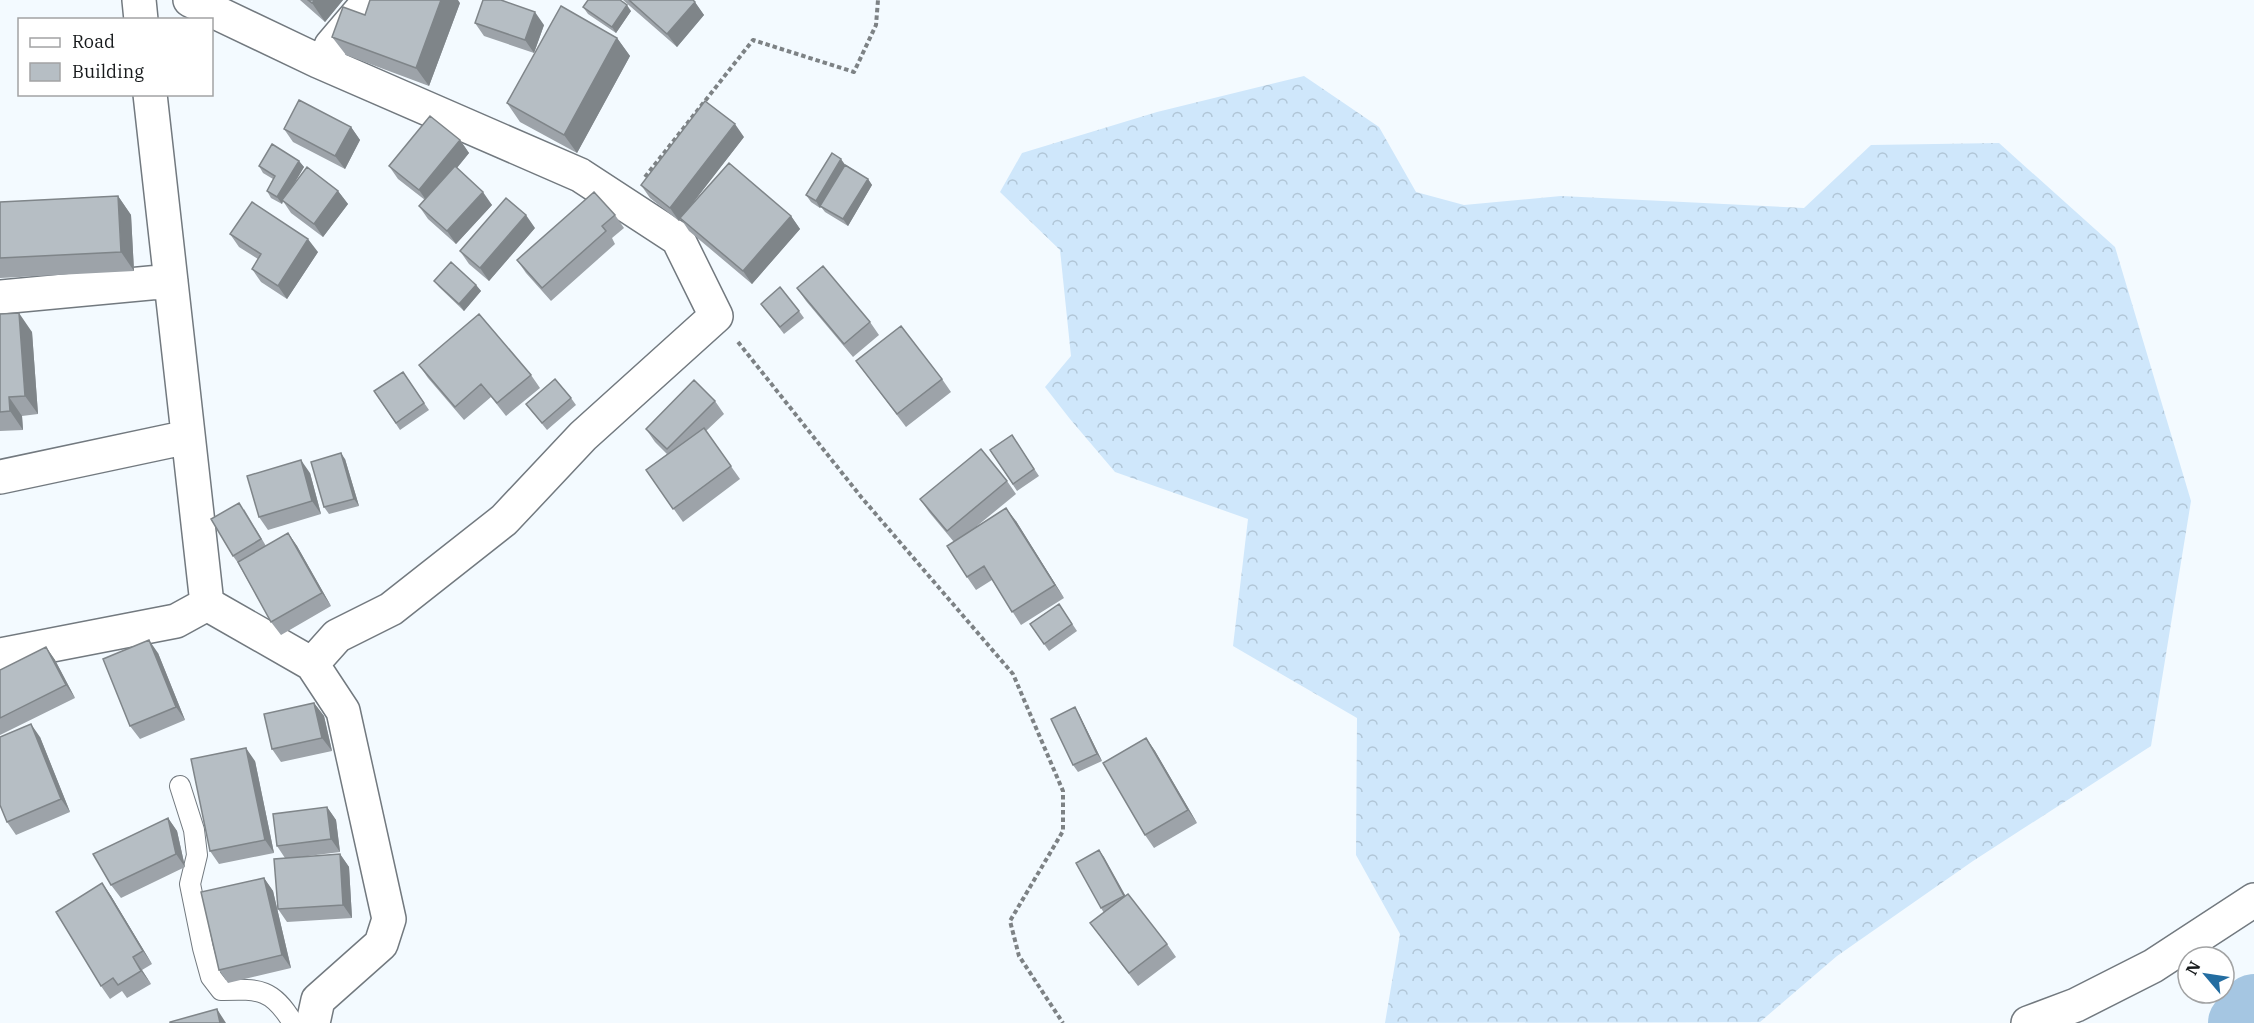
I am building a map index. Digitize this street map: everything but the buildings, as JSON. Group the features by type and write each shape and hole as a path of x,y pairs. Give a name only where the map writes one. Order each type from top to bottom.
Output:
{"street":[{"path":"139,0 141,18"},
{"path":"190,0 318,61 580,175 678,239 716,316 583,435 504,520 391,609 337,636 312,664"},
{"path":"318,61 370,0"},
{"path":"150,96 207,604"},
{"path":"0,297 171,281"},
{"path":"0,477 188,437"},
{"path":"207,604 312,664 343,711 388,919 381,944 318,1000 313,1023"},
{"path":"0,655 176,621 207,604"},
{"path":"2028,1023 2076,1005 2153,966 2254,900"}],"lane":[{"path":"180,786 194,830 197,855 190,884 211,977 221,990 261,991 281,1004 292,1023"}],"path":[{"path":"624,204 753,40 854,72 876,25 878,0"},
{"path":"716,316 862,498 1013,674 1063,791 1063,831 1010,921 1019,956 1063,1023"}],"green space":[{"path":"1304,76 1379,127 1416,192 1464,205 1561,196 1804,208 1871,145 1999,143 2115,247 2191,501 2151,746 1973,861 1837,956 1760,1022 1385,1023 1400,934 1356,855 1357,718 1233,646 1248,519 1115,472 1045,387 1071,356 1060,250 1000,192 1022,153 1157,112"}],"waterway":[{"path":"2241,1023 2254,1007"}]}
